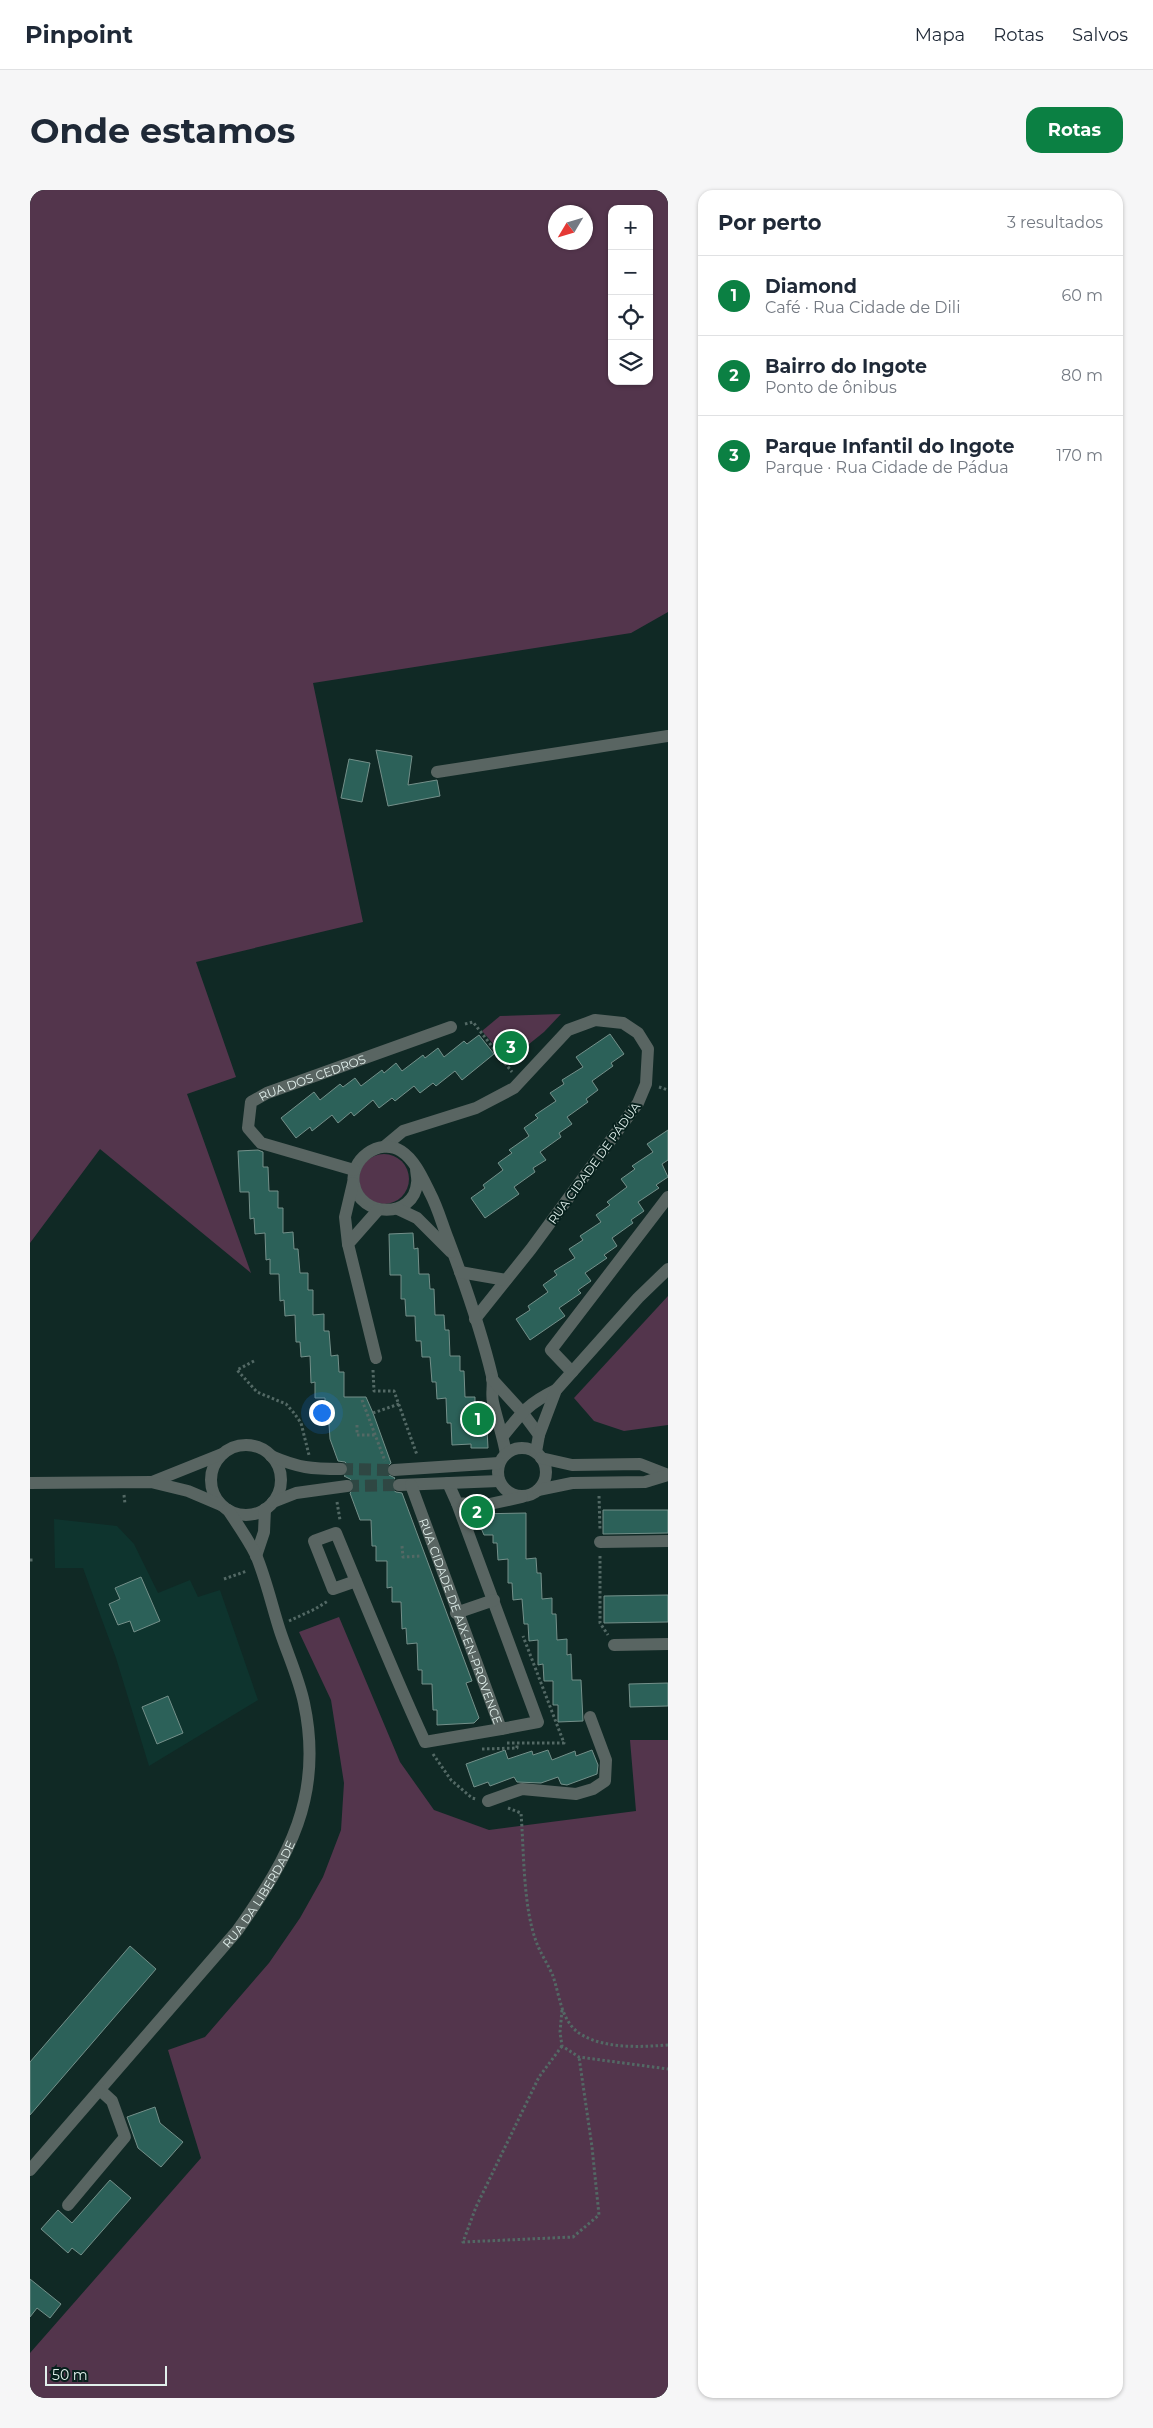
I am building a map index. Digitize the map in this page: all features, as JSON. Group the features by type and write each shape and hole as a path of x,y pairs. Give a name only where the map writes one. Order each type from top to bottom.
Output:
{"street":[{"path":"438,772 668,736"},
{"name":"RUA CIDADE DE PÁDUA","path":"385,1146 403,1131 476,1108 514,1088 568,1030 595,1020 623,1023 638,1033 648,1049 646,1084 638,1104 475,1319"},
{"name":"RUA DOS CEDROS","path":"354,1177 261,1143 248,1128 252,1102 267,1093 451,1027"},
{"path":"376,1358 348,1244 346,1217 354,1177 361,1158 372,1149 385,1146 398,1149 409,1157 432,1196 460,1272 492,1378 492,1400 503,1436 500,1481 509,1493 523,1496"},
{"path":"398,1209 411,1199 417,1184 416,1168"},
{"path":"354,1177 358,1195 367,1205 378,1210 398,1209 416,1218 454,1255"},
{"path":"572,1372 551,1350 668,1197"},
{"path":"348,1244 378,1210"},
{"path":"538,1490 546,1478 545,1464 539,1455 539,1435 556,1390 638,1298 668,1269"},
{"path":"460,1272 506,1280"},
{"path":"492,1378 522,1412 539,1435"},
{"path":"503,1436 522,1412 534,1401 556,1390"},
{"path":"151,1482 241,1445 252,1445 271,1456 295,1466 314,1470 341,1469"},
{"path":"394,1470 503,1458 521,1448 572,1465 640,1464 668,1475"},
{"path":"222,1454 215,1463 211,1485 224,1507"},
{"path":"258,1561 269,1506 277,1496 281,1479 280,1470 271,1456"},
{"path":"457,1503 485,1505 572,1482 645,1482 668,1475"},
{"path":"448,1484 500,1481"},
{"path":"30,1483 151,1482 188,1490 246,1515 296,1493 341,1486"},
{"name":"RUA CIDADE DE AIX-EN-PROVENCE","path":"448,1484 494,1600 538,1722 501,1729 405,1485 448,1484"},
{"name":"RUA DA LIBERDADE","path":"30,2170 238,1931 266,1890 287,1853 302,1812 310,1773 310,1739 304,1702 258,1561 224,1507"},
{"path":"356,1581 333,1589 314,1541 336,1532 356,1581 391,1667 425,1742 501,1729"},
{"path":"600,1542 668,1541"},
{"path":"456,1612 494,1600"},
{"path":"614,1645 668,1644"},
{"path":"488,1801 522,1790 576,1794 593,1790 605,1781 606,1760 590,1717"},
{"path":"68,2205 125,2137 112,2101 100,2090"}],"path":[{"path":"451,1027 473,1022 520,1082"},
{"path":"254,1362 237,1370 257,1392 286,1404 294,1412 301,1423 307,1447"},
{"path":"374,1384 374,1391 394,1391 421,1468"},
{"path":"373,1413 399,1404"},
{"path":"357,1425 357,1435 375,1435"},
{"path":"599,1482 600,1623 614,1645"},
{"path":"336,1532 340,1522 341,1486"},
{"path":"402,1546 403,1557 421,1556"},
{"path":"224,1579 258,1561"},
{"path":"295,1618 315,1609"},
{"path":"425,1742 451,1780 472,1798 488,1801 521,1813 528,1906 536,1941 552,1975 562,2009 570,2026 583,2035 604,2043 651,2046 668,2045"},
{"path":"482,1749 517,1748 515,1744 564,1743"},
{"path":"562,2009 560,2032 562,2046 539,2077 476,2207 463,2242 573,2237 599,2215 592,2147 579,2057"},
{"path":"562,2046 579,2057 668,2069"}],"shaded area":[{"path":"30,190 668,190 668,612 631,633 313,683 363,922 196,962 236,1077 187,1094 251,1273 100,1149 30,1243"},
{"path":"561,1014 544,1032 508,1061 482,1031 500,1016"},
{"path":"384,1154 393,1156 404,1165 409,1179 407,1188 398,1199 384,1204 375,1202 364,1193 359,1179 361,1170 370,1159"},
{"path":"668,1296 668,1425 624,1431 594,1421 574,1398"},
{"path":"54,1519 117,1526 134,1544 158,1593 190,1580 198,1597 220,1590 258,1700 149,1766 116,1658 83,1568 55,1568"},
{"path":"339,1617 400,1762 434,1810 489,1830 636,1811 630,1740 668,1740 668,2398 30,2398 30,2353 201,2158 168,2050 205,2037 269,1963 300,1918 323,1877 341,1830 344,1783 331,1700 299,1632"}],"building":[{"path":"376,750 412,756 408,785 437,780 440,796 388,806"},
{"path":"349,759 370,763 362,802 341,798"},
{"path":"610,1034 624,1054 611,1063 613,1066 592,1081 598,1090 586,1099 588,1102 567,1117 572,1124 559,1133 561,1137 540,1152 546,1160 533,1168 535,1172 514,1187 519,1194 485,1218 471,1198 485,1188 483,1185 503,1170 498,1163 512,1153 509,1150 529,1136 524,1128 538,1118 535,1115 556,1101 550,1093 564,1084 562,1080 583,1067 576,1057"},
{"path":"479,1035 494,1054 462,1080 455,1071 436,1086 433,1083 420,1093 414,1086 395,1101 392,1098 379,1108 373,1100 354,1116 351,1112 338,1123 332,1115 312,1131 310,1127 296,1138 281,1118 314,1092 320,1100 340,1084 343,1087 355,1078 361,1086 382,1070 384,1073 396,1063 402,1071 423,1055 425,1058 438,1048 444,1057 464,1041 467,1044"},
{"path":"668,1130 668,1160 662,1164 668,1177 656,1185 659,1188 638,1202 644,1211 631,1220 633,1223 612,1238 617,1246 604,1255 607,1258 585,1273 591,1281 578,1290 581,1293 559,1308 565,1316 530,1340 516,1319 530,1310 528,1306 548,1292 543,1285 557,1275 554,1271 575,1258 569,1249 583,1240 580,1236 601,1222 596,1215 610,1205 607,1202 627,1187 621,1179 635,1169 632,1166 653,1152 647,1144"},
{"path":"258,1150 263,1152 263,1167 268,1167 269,1191 278,1191 278,1208 283,1208 283,1233 293,1232 294,1249 298,1249 300,1273 308,1273 308,1290 313,1290 313,1315 324,1314 324,1331 329,1331 331,1356 338,1355 339,1372 344,1372 344,1397 366,1397 373,1413 391,1463 387,1467 387,1474 395,1478 392,1482 392,1489 402,1493 472,1681 466,1683 479,1718 474,1723 437,1725 437,1710 433,1710 432,1684 422,1684 422,1670 418,1670 417,1643 407,1644 406,1628 402,1629 401,1602 392,1602 392,1587 387,1588 387,1561 376,1561 376,1546 372,1546 371,1520 360,1520 350,1493 354,1489 355,1484 344,1476 348,1473 348,1465 345,1462 338,1461 330,1439 329,1424 325,1424 325,1398 315,1398 315,1382 311,1383 310,1356 301,1357 300,1342 296,1342 295,1315 285,1316 284,1300 280,1301 279,1274 270,1274 270,1259 266,1260 265,1233 255,1234 254,1218 250,1219 249,1192 240,1192 238,1151"},
{"path":"413,1233 414,1249 418,1248 419,1274 429,1274 430,1289 434,1289 435,1315 444,1315 445,1330 449,1330 450,1356 460,1356 460,1371 464,1371 465,1397 475,1397 475,1413 479,1412 480,1430 487,1429 488,1448 471,1448 471,1444 452,1445 451,1423 447,1423 446,1398 437,1399 436,1382 432,1382 430,1357 422,1357 421,1341 416,1341 415,1316 406,1316 405,1299 401,1299 401,1275 390,1275 389,1234"},
{"path":"603,1510 668,1510 668,1533 603,1534"},
{"path":"526,1513 526,1559 536,1558 537,1573 541,1573 542,1599 552,1598 552,1614 556,1614 557,1640 567,1639 567,1655 571,1654 572,1680 581,1680 583,1721 558,1722 558,1705 553,1705 553,1681 544,1681 543,1664 538,1665 538,1640 529,1641 528,1624 524,1624 522,1599 513,1600 512,1583 508,1583 508,1559 498,1560 497,1543 493,1543 493,1535 484,1535 475,1514"},
{"path":"141,1577 160,1621 134,1632 130,1621 118,1625 109,1604 120,1599 115,1588"},
{"path":"668,1595 668,1622 604,1623 604,1596"},
{"path":"668,1683 668,1706 630,1707 629,1684"},
{"path":"168,1696 183,1733 157,1744 142,1707"},
{"path":"505,1750 508,1759 532,1751 533,1755 548,1750 552,1760 575,1751 576,1756 592,1750 598,1765 597,1774 567,1785 561,1784 558,1777 541,1783 517,1782 514,1777 490,1786 488,1782 474,1787 466,1764"},
{"path":"130,1946 156,1969 30,2115 30,2062"},
{"path":"155,2107 160,2123 183,2142 161,2167 138,2148 127,2117"},
{"path":"110,2180 131,2198 81,2255 72,2248 68,2253 41,2229 58,2210 72,2223"},
{"path":"30,2279 61,2304 50,2318 37,2308 30,2317"}],"tunnel":[{"path":"341,1469 394,1470"},
{"path":"347,1486 399,1485"}],"place":[{"name":"Parque Infantil do Ingote","path":"511,1047"},
{"name":"Diamond","path":"478,1419"},
{"name":"Bairro do Ingote","path":"477,1512"}]}
